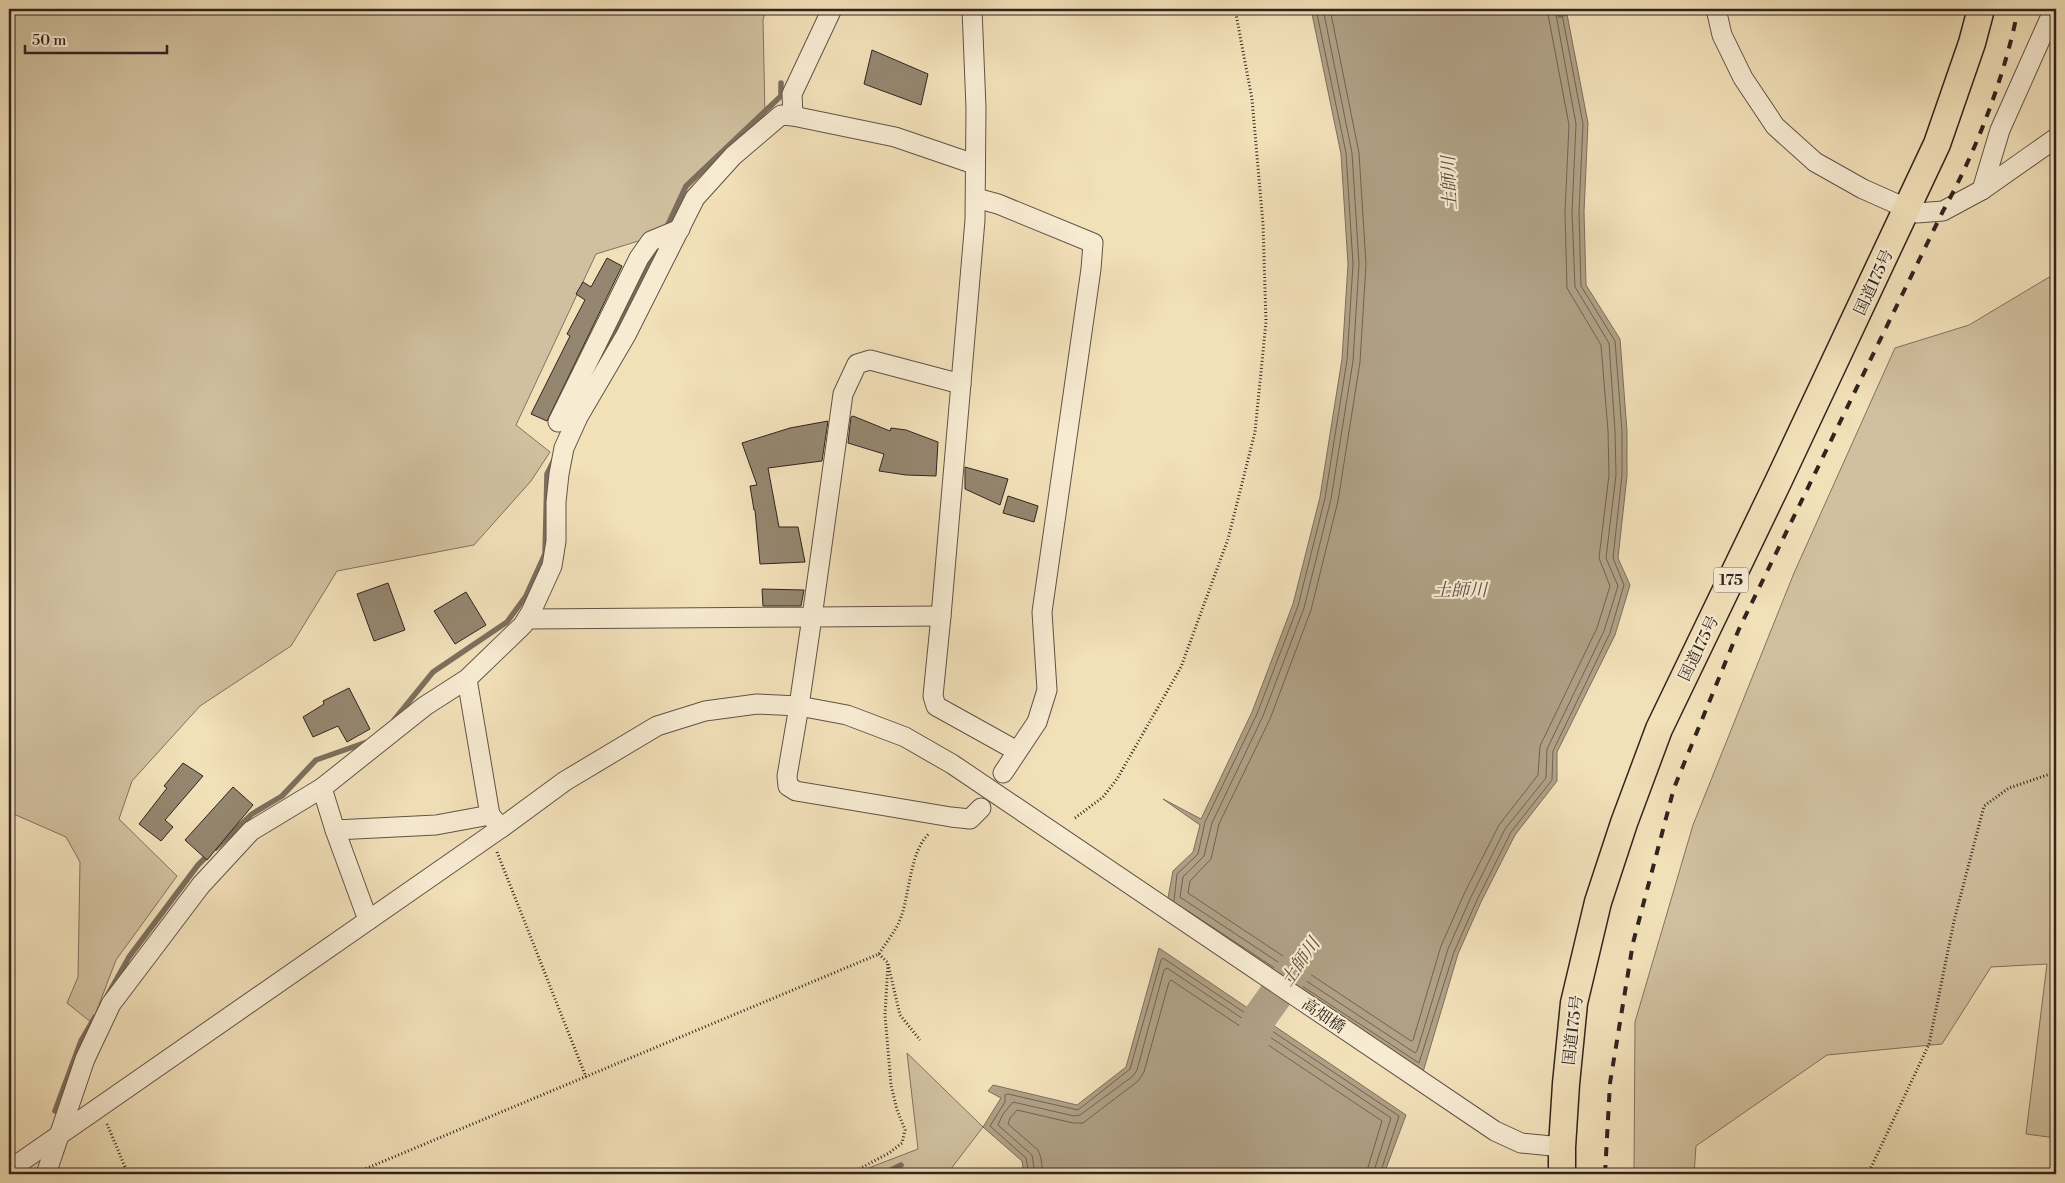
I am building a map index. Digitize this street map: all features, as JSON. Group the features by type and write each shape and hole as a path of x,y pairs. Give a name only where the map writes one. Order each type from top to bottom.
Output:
{"highway":[{"name":"国道175号","path":"1562,1174 1562,1147 1574,1003 1598,902 1659,729 1908,209 1936,144 1972,42 1981,9"}],"street":[{"path":"793,116 792,94 832,9"},
{"path":"972,9 976,108 974,164 976,198 942,616 933,696 936,706 1017,751"},
{"path":"1716,9 1722,35 1743,78 1775,126 1815,162 1862,189 1917,213 1943,211 1982,190 2056,138"},
{"path":"1982,190 2000,130 2054,9"},
{"path":"46,1174 61,1135 85,1058 111,1004 202,885 251,831 322,788 425,706 467,679 523,625 552,566 556,541 556,502 564,448 578,417 626,335 695,198 733,156 781,115 895,136 974,164"},
{"path":"976,198 998,204 1093,243 1042,612 1046,690 1037,722 1002,773"},
{"path":"558,422 639,258 651,241 680,229"},
{"path":"961,384 870,360 857,364 843,394 799,706 787,776 788,786 796,791 950,818 970,819 981,808"},
{"path":"527,619 942,616"},
{"path":"335,830 436,825 495,829 467,679"},
{"name":"高畑橋","path":"9,1170 565,781 657,726 705,712 758,704 799,706 847,715 905,737 952,764 1495,1131 1521,1143 1562,1147"},
{"path":"322,788 335,830 368,920"}],"path":[{"path":"1075,818 1103,797 1117,779 1181,667 1228,540 1255,432 1266,322 1263,224 1252,99 1235,9"},
{"path":"1868,1174 1929,1044 1954,921 1984,806 2009,788 2056,772"},
{"path":"353,1174 879,954 901,918 912,871 923,839 950,818"},
{"path":"495,829 586,1077"},
{"path":"879,954 888,963 900,1015 920,1040"},
{"path":"850,1174 902,1143 905,1130 897,1110 890,1071 885,1015 888,963"},
{"path":"100,1108 128,1174"}],"shaded area":[{"path":"9,9 766,9 763,20 765,115 678,229 596,254 516,425 550,452 531,481 474,545 337,571 291,646 200,706 132,781 119,819 177,876 116,960 92,1023 67,1003 78,977 80,862 66,837 9,812"},
{"path":"2056,273 2056,1138 2026,1134 2047,964 1991,967 1942,1044 1827,1055 1696,1146 1694,1174 1634,1174 1635,1022 1693,825 1794,573 1895,348 1969,325"},
{"path":"907,1053 983,1127 947,1174 853,1174 918,1149"}],"water":[{"name":"土師川","path":"1311,9 1566,9 1588,123 1584,212 1586,285 1620,339 1627,431 1627,476 1618,558 1630,585 1615,635 1557,752 1557,781 1515,835 1481,902 1458,954 1423,1072 1167,903 1173,871 1193,852 1200,825 1163,799 1201,819 1252,712 1293,604 1320,497 1342,359 1348,264 1341,154"},
{"name":"土師川","path":"1159,948 1406,1115 1384,1174 1024,1174 1022,1161 983,1127 1001,1098 988,1091 993,1085 1077,1105 1126,1067"}],"building":[{"path":"872,50 928,74 921,105 864,84"},
{"path":"607,258 622,266 547,421 531,414 570,336 567,334 585,300 576,294 583,282 591,287"},
{"path":"853,416 890,431 891,428 906,430 938,442 936,476 906,475 879,471 884,454 848,443 851,417"},
{"path":"828,421 822,461 768,468 779,527 798,527 805,562 760,564 755,510 750,486 757,485 742,443 790,428"},
{"path":"965,467 1008,479 1000,505 965,489"},
{"path":"1008,496 1038,506 1034,522 1003,513"},
{"path":"388,583 405,630 374,641 357,594"},
{"path":"762,589 804,590 801,606 763,606"},
{"path":"466,592 486,625 455,644 434,611"},
{"path":"349,688 370,729 347,742 338,726 313,737 303,717 324,704 323,701"},
{"path":"183,763 203,776 165,820 173,827 161,841 139,824 167,788 164,786"},
{"path":"233,787 253,805 207,860 185,840"}],"waterway":[{"path":"1560,15 1577,9"},
{"path":"666,229 686,186 781,96 781,83"},
{"path":"609,346 659,244"},
{"path":"394,720 433,672 507,622 526,596 545,554 547,474 554,460"},
{"path":"216,848 252,814 282,796 316,760 367,742"},
{"path":"107,996 129,957 198,865 209,854"},
{"name":"土師川","path":"1246,1061 1260,1017 1303,957"},
{"path":"55,1111 81,1041 95,1017"},
{"path":"883,1174 901,1165"}],"railway":[{"path":"1605,1174 1610,1083 1633,943 1674,788 1739,629 1967,164 1997,87 2018,9"}]}
